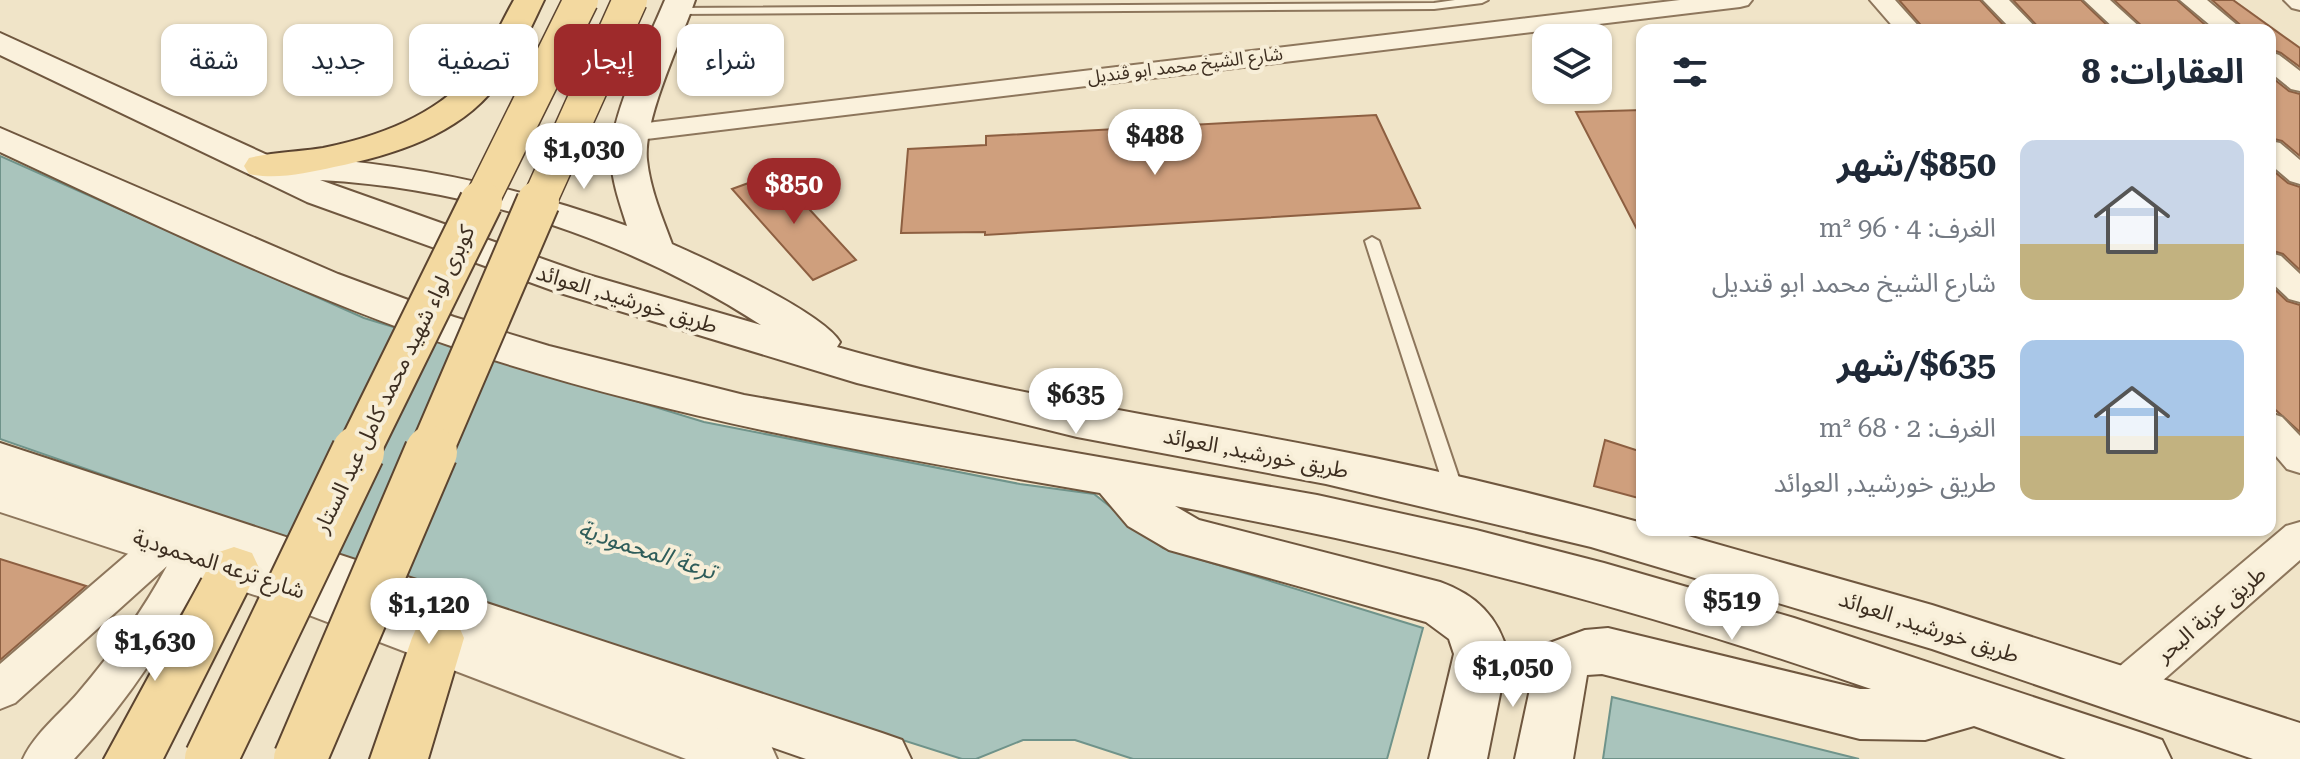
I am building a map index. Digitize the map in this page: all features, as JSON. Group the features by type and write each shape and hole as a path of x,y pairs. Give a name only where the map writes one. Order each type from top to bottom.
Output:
{"main road":[{"path":"262,166 344,154 397,136 442,114 462,100 489,72 529,0"},
{"name":"كوبرى لواء شهيد محمد كامل عبد الستار","path":"211,759 407,350 581,0"},
{"path":"300,759 528,225 630,0"},
{"path":"655,253 634,189 629,159 630,133 678,6"},
{"name":"طريق خورشيد, العوائد","path":"0,43 320,194 438,238 598,291 857,368 1077,420 1213,444 1456,495 1756,574 1932,627 2300,749"},
{"path":"0,139 297,273 473,338 597,375 757,415 860,436 1297,510 1525,563 1780,637 2142,759"},
{"path":"262,166 357,170 444,183 578,223 655,253 758,305 857,368"},
{"path":"0,461 882,759"},
{"path":"1115,478 1145,513 1186,536 1440,604 1465,620 1479,642 1480,667 1458,759"},
{"path":"133,759 197,556"},
{"path":"399,759 438,638"},
{"path":"1544,759 1559,671 1563,661 1579,652 1608,651 1860,714 1925,715 1973,702"}],"street":[{"name":"شارع الشيخ محمد ابو قنديل","path":"630,133 1740,0"},
{"path":"1882,0 1904,24"},
{"path":"1995,0 2020,24"},
{"path":"2096,0 2124,24"},
{"path":"2192,0 2223,24"},
{"path":"2276,65 2300,83"},
{"path":"2278,150 2300,175"},
{"path":"2276,269 2300,292"},
{"path":"2276,433 2300,459"},
{"name":"شارع ترعه المحمودية","path":"0,494 197,556 438,638 750,759"},
{"name":"طريق عزبة البحر","path":"2122,690 2300,537"},
{"path":"0,690 197,556"},
{"path":"45,759 72,733 125,669 197,556"}],"lane":[{"path":"678,6 1288,3 1434,6 1482,0"},
{"path":"1372,241 1456,495"}],"water":[{"name":"ترعة المحمودية","path":"0,156 364,318 704,422 1020,484 1094,494 1163,548 1423,628 1387,759 1133,759 1075,740 1023,740 976,759 962,759 457,598 0,439"},
{"path":"1612,697 1859,759 1603,759"}],"building":[{"path":"1899,0 1980,0 2002,24 1920,24"},
{"path":"2013,0 2081,0 2106,24 2035,24"},
{"path":"2114,0 2177,0 2204,24 2140,24"},
{"path":"2212,0 2233,0 2266,24 2239,24"},
{"path":"2276,31 2300,48 2300,67 2276,51"},
{"path":"2276,81 2289,91 2300,94 2300,156 2276,140"},
{"path":"1636,110 1636,227 1576,112"},
{"path":"1376,115 1420,208 985,235 985,232 901,233 908,149 986,145 986,136"},
{"path":"776,173 856,260 813,280 732,189"},
{"path":"2276,173 2288,183 2300,187 2300,270 2283,254 2276,252"},
{"path":"2276,291 2287,301 2300,305 2300,432 2276,410"},
{"path":"1605,440 1636,450 1636,497 1594,486"},
{"path":"0,559 86,586 0,660"}]}
